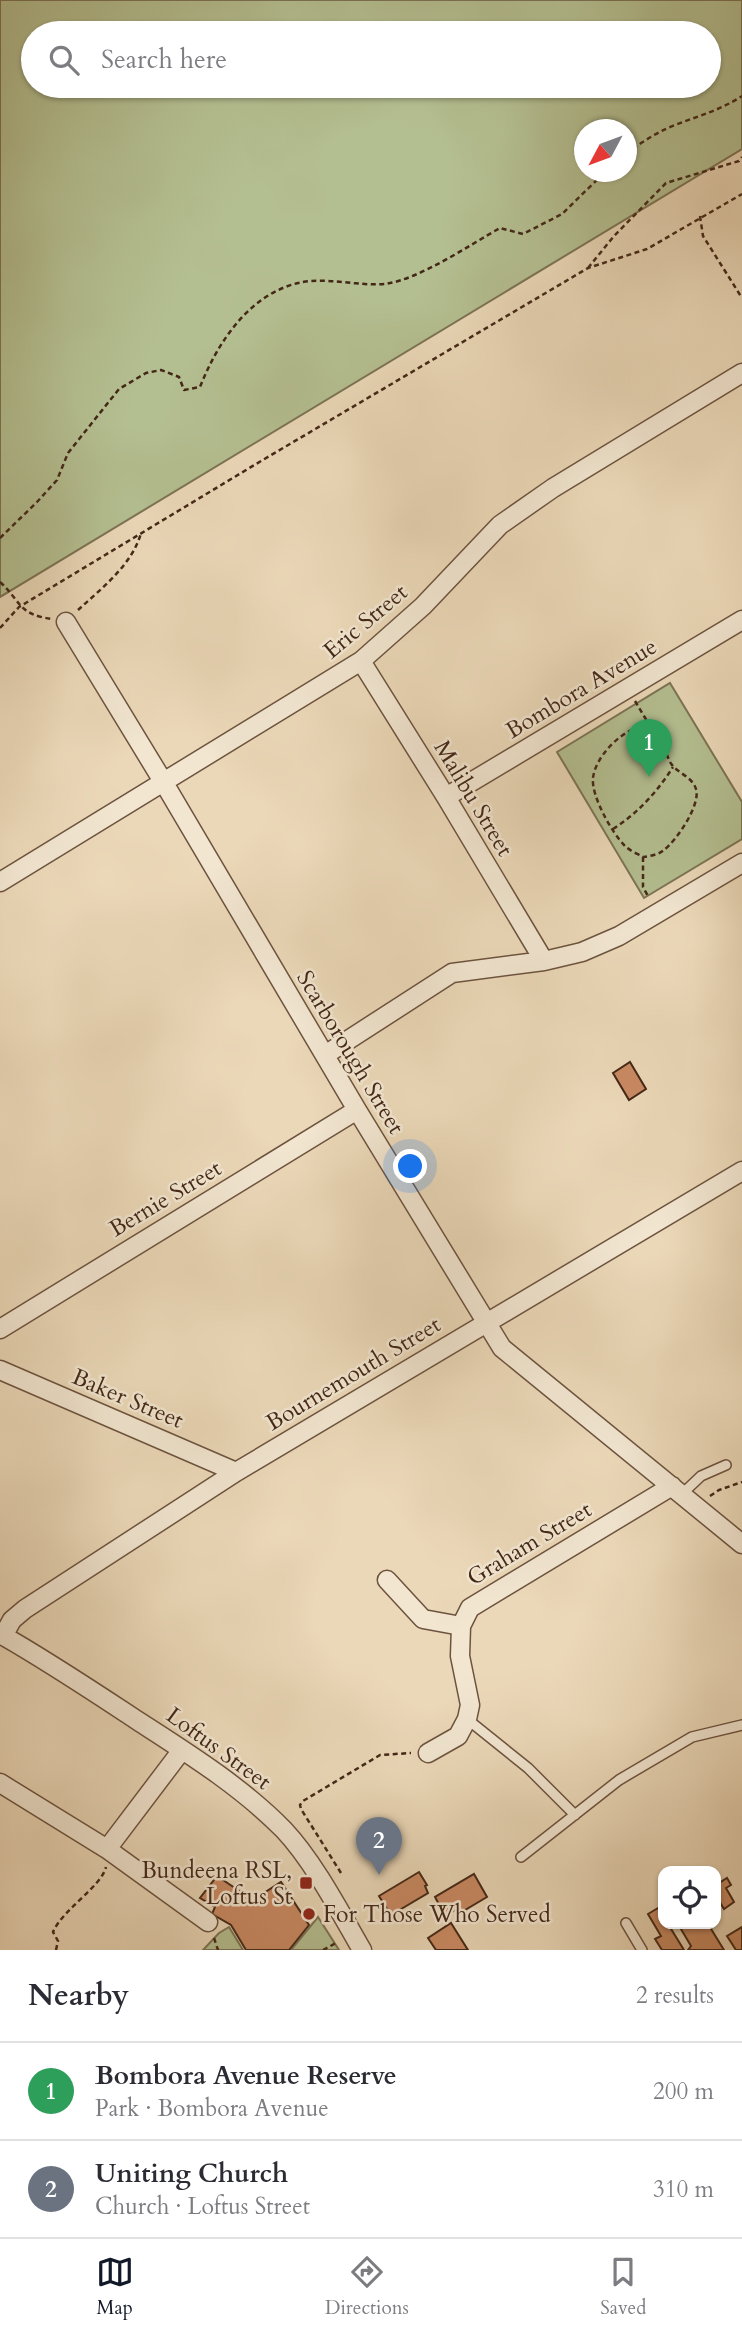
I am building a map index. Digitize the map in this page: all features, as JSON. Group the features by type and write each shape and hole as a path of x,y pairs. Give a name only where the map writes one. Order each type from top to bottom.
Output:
{"street":[{"name":"Eric Street","path":"0,882 361,661 423,606 500,525 553,488 742,373"},
{"name":"Bombora Avenue","path":"446,797 742,620"},
{"name":"Scarborough Street","path":"66,622 502,1348 742,1544"},
{"name":"Malibu Street","path":"361,661 544,961"},
{"path":"325,1055 452,974 544,961 582,952 620,936 742,863"},
{"name":"Bernie Street","path":"0,1329 357,1110"},
{"name":"Bournemouth Street","path":"1,1635 25,1609 236,1472 742,1171"},
{"name":"Baker Street","path":"0,1370 236,1472"},
{"name":"Graham Street","path":"461,1626 470,1608 677,1490"},
{"path":"387,1580 423,1619 461,1626 460,1656 470,1705 467,1719 458,1737 428,1753"},
{"name":"Loftus Street","path":"1,1635 58,1669 235,1787 284,1830 309,1863 362,1950"},
{"path":"107,1849 182,1750"},
{"path":"0,1783 107,1849 208,1922"}],"lane":[{"path":"677,1490 726,1465"},
{"path":"467,1719 528,1768 575,1815"},
{"path":"521,1857 620,1780 692,1737 742,1725"},
{"path":"626,1923 642,1950"}],"path":[{"path":"637,145 674,125 731,103 742,96"},
{"path":"588,268 614,236 666,183 739,161 742,157"},
{"path":"0,538 57,480 68,453 119,389 146,373 161,370 178,377 184,390 200,387 225,336 245,314 265,299 284,289 310,281 386,284 415,274 500,228 523,234 562,214 594,182"},
{"path":"0,628 19,607 588,268 647,249 742,194"},
{"path":"700,216 703,236 742,298"},
{"path":"0,582 19,607 38,617 66,622 110,580 137,548 141,533"},
{"path":"628,688 650,726"},
{"path":"650,726 657,729 661,735 665,753 673,767 696,789 696,801 691,813 664,851 643,858 626,847 613,830 597,799 593,778 603,755 618,739 634,729 650,726"},
{"path":"613,830 632,817 673,767"},
{"path":"643,858 643,887 659,914"},
{"path":"707,1499 719,1490 742,1482"},
{"path":"341,1873 300,1805 380,1755 428,1753"},
{"path":"56,1950 58,1941 53,1932 57,1923 105,1871 107,1849"},
{"path":"324,1950 338,1942"}],"green space":[{"path":"0,0 742,0 742,149 0,597"},
{"path":"670,683 742,802 742,839 644,898 557,752"},
{"path":"318,1917 339,1950 291,1950"},
{"path":"229,1927 243,1950 203,1950 219,1933"}],"building":[{"path":"630,1062 646,1089 629,1100 613,1073"},
{"path":"419,1872 427,1885 425,1886 428,1893 391,1915 379,1896"},
{"path":"474,1874 487,1897 460,1913 457,1909 445,1916 435,1897"},
{"path":"217,1876 253,1900 281,1882 309,1925 289,1950 246,1950 231,1925 212,1914 215,1907 200,1898"},
{"path":"727,1878 731,1885 726,1888 734,1902 724,1909 721,1904 721,1882"},
{"path":"658,1908 658,1929 671,1929 684,1950 662,1950 655,1939 661,1936 648,1914"},
{"path":"451,1923 468,1950 436,1950 428,1938"},
{"path":"742,1927 742,1950 736,1950 727,1936"},
{"path":"681,1929 711,1929 724,1950 688,1950 691,1946"}],"place":[{"name":"Bombora Avenue Reserve","path":"649,777"},
{"name":"Uniting Church","path":"379,1875"},
{"name":"Bundeena RSL, Loftus St","path":"306,1883"},
{"name":"For Those Who Served","path":"309,1914"}]}
